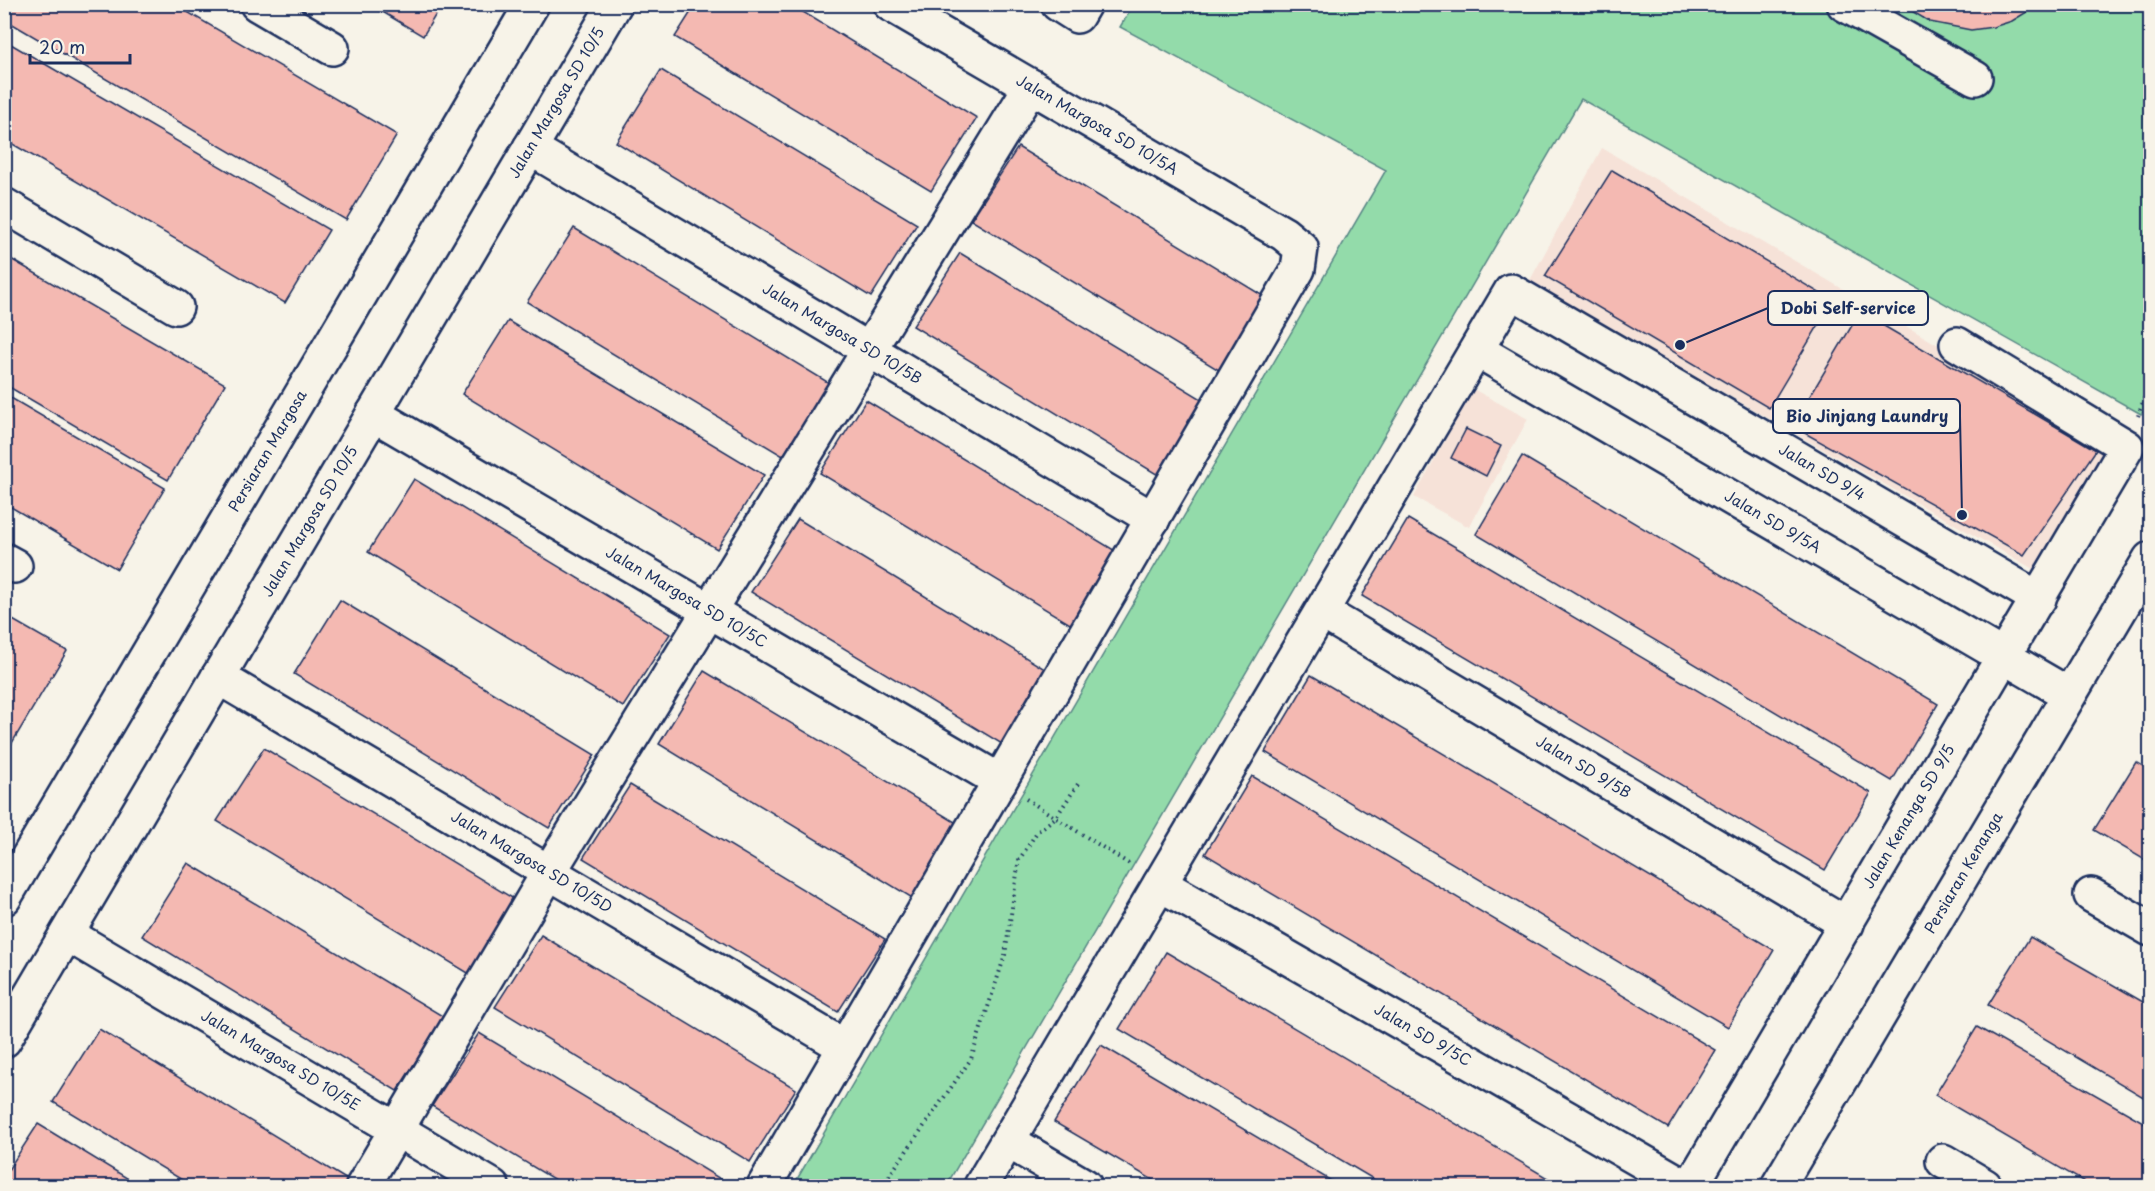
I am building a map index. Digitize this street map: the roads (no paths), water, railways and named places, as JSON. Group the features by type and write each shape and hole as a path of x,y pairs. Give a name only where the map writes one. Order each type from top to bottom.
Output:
{"street":[{"path":"257,4 332,48"},
{"name":"Persiaran Margosa","path":"4,898 532,4"},
{"name":"Jalan Margosa SD 10/5","path":"4,1040 615,4"},
{"name":"Jalan Margosa SD 10/5A","path":"890,4 1284,234 1301,248 1298,269 1153,519"},
{"path":"1844,4 1975,78"},
{"path":"363,1186 549,872 1031,86"},
{"name":"Jalan Margosa SD 10/5B","path":"530,148 1153,519"},
{"path":"4,205 176,307"},
{"name":"Jalan SD 9/4","path":"1477,350 1511,291 2039,599"},
{"name":"Jalan Kenanga SD 9/5","path":"1691,1186 2005,658 2127,447 1957,344"},
{"path":"981,1186 1477,350"},
{"name":"Jalan SD 9/5A","path":"1477,350 2068,694"},
{"name":"Jalan Margosa SD 10/5C","path":"373,414 1000,781"},
{"path":"764,1186 1153,519"},
{"name":"Persiaran Kenanga","path":"1778,1186 2068,694 2151,559"},
{"path":"2119,610 2151,593"},
{"name":"Jalan SD 9/5B","path":"1322,612 1846,924"},
{"name":"Jalan Margosa SD 10/5D","path":"218,677 845,1047"},
{"name":"Jalan SD 9/5C","path":"1160,884 1685,1186"},
{"path":"2091,895 2151,929"},
{"name":"Jalan Margosa SD 10/5E","path":"67,934 492,1186"},
{"path":"1008,1141 1085,1186"},
{"path":"1943,1161 1985,1186"}],"place":[{"name":"Dobi Self-service","path":"1680,345"},
{"name":"Bio Jinjang Laundry","path":"1962,515"}]}
